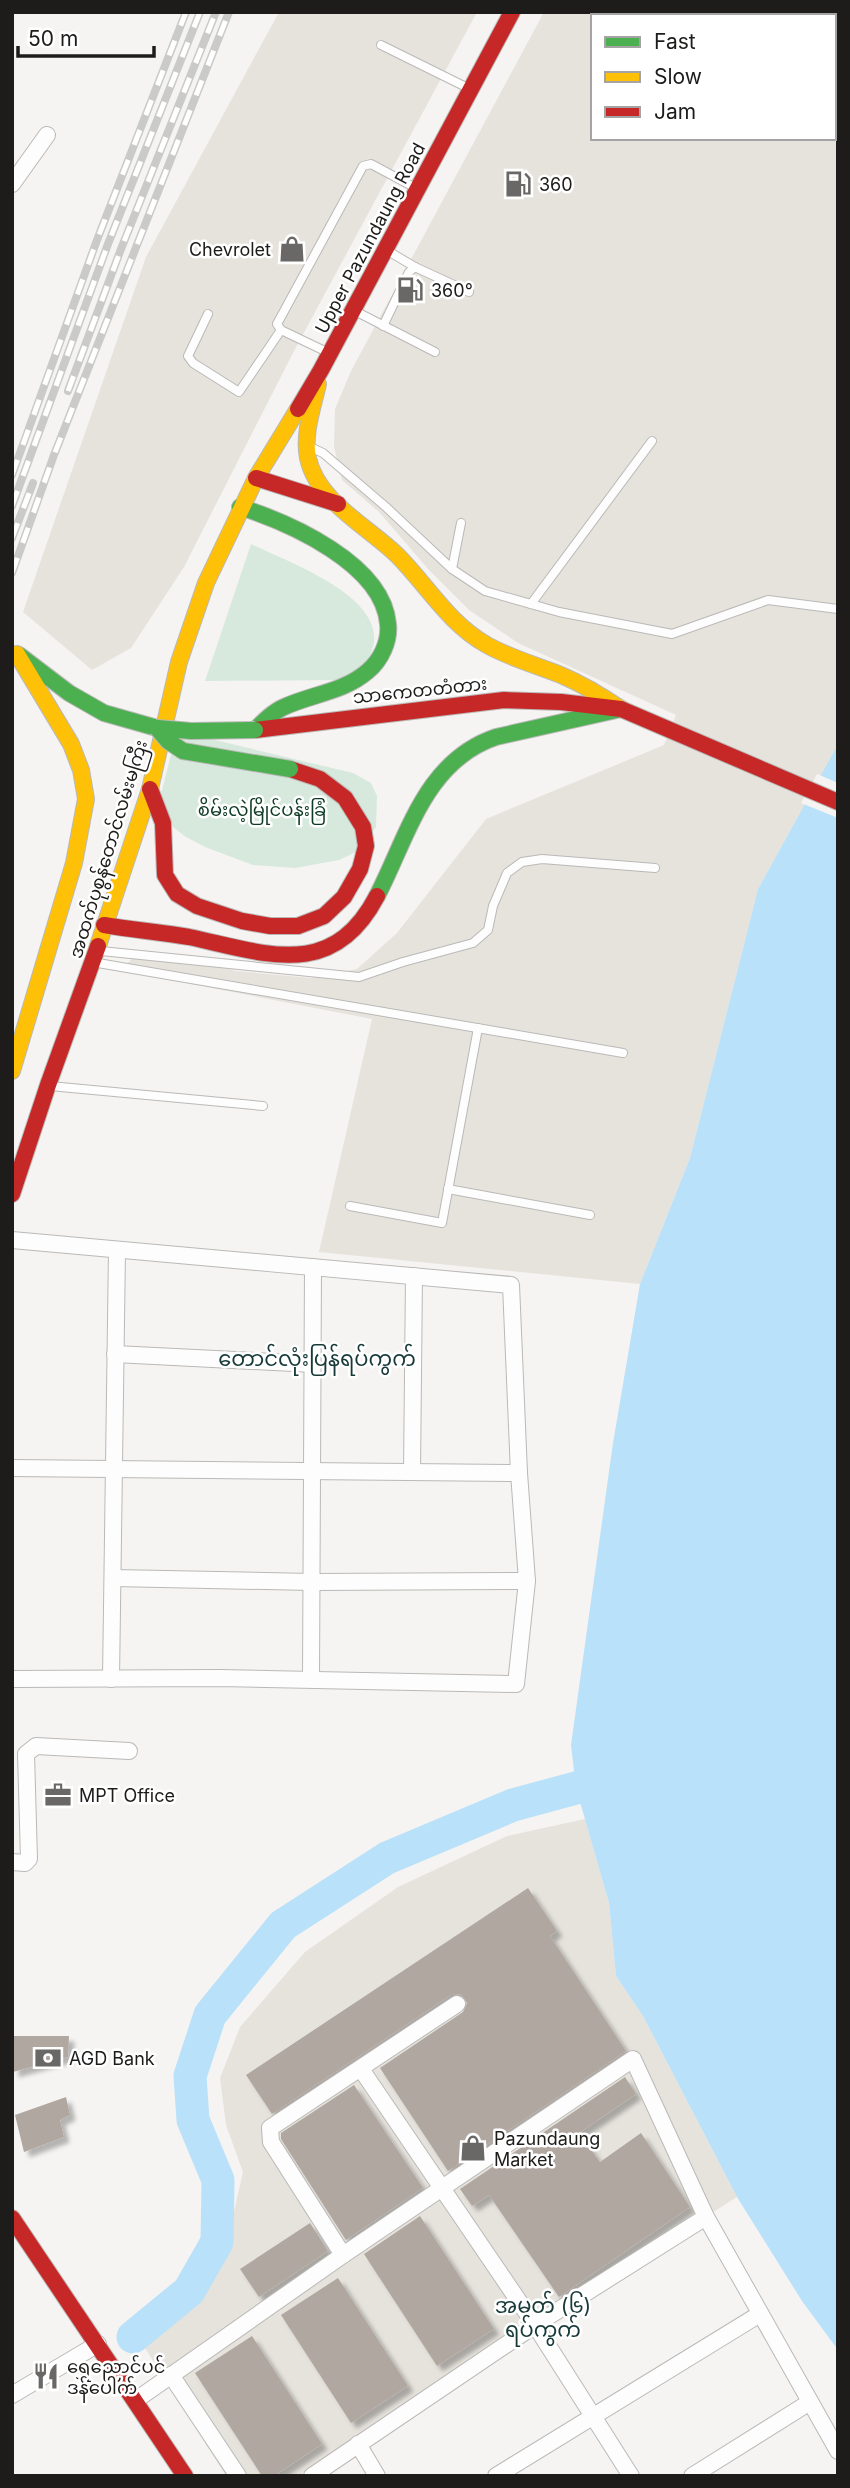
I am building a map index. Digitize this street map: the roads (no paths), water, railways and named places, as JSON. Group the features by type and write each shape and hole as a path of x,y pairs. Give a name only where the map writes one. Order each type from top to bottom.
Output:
{"main road":[{"name":"Upper Pazundaung Road","path":"256,478 321,370 512,12"},
{"path":"321,370 307,446 308,459 312,471 338,504 398,556 450,619 486,645 564,676 621,709"},
{"path":"256,478 338,504"},
{"name":"အထက်ပုစွန်တောင်လမ်းမကြီး","path":"12,1194 48,1085 96,957 104,925 150,789 179,662 206,583 256,478"},
{"path":"240,507 261,512 302,531 357,567 387,612 390,631 376,663 365,672 341,687 288,705 270,715 255,730"},
{"path":"12,1071 74,863 86,799 81,770 71,744 15,651"},
{"name":"သာကေတတံတား","path":"15,651 69,694 104,713 157,728 191,731 255,730 336,718 505,700 561,702 621,709 838,802"},
{"path":"104,925 172,934 239,950 282,956 328,948 348,936 364,917 388,873 425,793 448,765 476,744 621,709"},
{"path":"150,789 163,822 165,843 162,864 173,891 201,908 264,926 297,927 317,921 348,893 363,862 366,844 363,827 350,805 323,780 290,769 183,751 168,741 157,728"},
{"path":"12,2218 185,2476"}],"street":[{"path":"12,184 47,135"},
{"path":"12,1240 511,1285 519,1473 527,1581 516,1684 311,1679 12,1679"},
{"path":"111,1679 117,1250"},
{"path":"311,1679 313,1267"},
{"path":"412,1472 414,1276"},
{"path":"115,1354 313,1364"},
{"path":"12,1468 519,1473"},
{"path":"113,1578 312,1582 527,1581"},
{"path":"12,1862 25,1863 29,1859 26,1754 36,1746 129,1751"},
{"path":"343,2255 271,2142 270,2129 457,2004"},
{"path":"136,2400 343,2255 633,2059 706,2217 838,2451"},
{"path":"361,2069 535,2325 631,2476"},
{"path":"312,2476 535,2325 706,2217"},
{"path":"496,2476 760,2314"},
{"path":"12,2395 98,2344"},
{"path":"171,2375 238,2476"},
{"path":"692,2476 810,2402"},
{"path":"358,2444 377,2476"}],"lane":[{"path":"381,45 471,89"},
{"path":"329,354 281,330 277,324 363,166 371,164 418,189"},
{"path":"385,249 415,267 469,292"},
{"path":"383,326 409,272 415,267"},
{"path":"353,310 435,352"},
{"path":"208,314 188,356 193,363 239,392 281,330"},
{"path":"531,604 652,441"},
{"path":"307,446 323,453 452,569 485,591 559,612 672,634 768,600 838,609"},
{"path":"452,569 461,523"},
{"path":"96,957 359,977 472,943 488,930 493,906 507,873 522,862 542,859 655,868"},
{"path":"96,957 623,1053"},
{"path":"350,1206 442,1223 478,1028"},
{"path":"48,1085 263,1106"},
{"path":"449,1189 590,1214"}],"water":[{"path":"838,744 838,2350 802,2301 737,2197 643,2016 616,1976 609,1903 576,1788 571,1745 613,1443 640,1284 690,1158 758,889"}],"waterway":[{"path":"133,2337 189,2291 217,2242 218,2180 193,2120 190,2076 210,2015 283,1925 387,1858 513,1805 620,1776"}],"railway":[{"path":"12,475 97,240 186,12"},
{"path":"12,506 108,244 200,12"},
{"path":"68,391 121,249 216,12"},
{"path":"12,573 54,455 229,12"},
{"path":"12,538 33,483"}],"place":[{"name":"360","path":"518,184"},
{"name":"Chevrolet","path":"292,249"},
{"name":"360°","path":"410,290"},
{"name":"MPT Office","path":"58,1795"},
{"name":"AGD Bank","path":"48,2058"},
{"name":"Pazundaung Market","path":"473,2148"},
{"name":"ရွှေညောင်ပင် ဒန်ပေါက်","path":"46,2376"}],"district":[{"name":"တောင်လုံးပြန်ရပ်ကွက်","path":"317,1358"},
{"name":"အမှတ် (၆) ရပ်ကွက်","path":"543,2317"}],"park label":[{"name":"စိမ်းလဲ့မြိုင်ပန်းခြံ","path":"262,809"}]}
